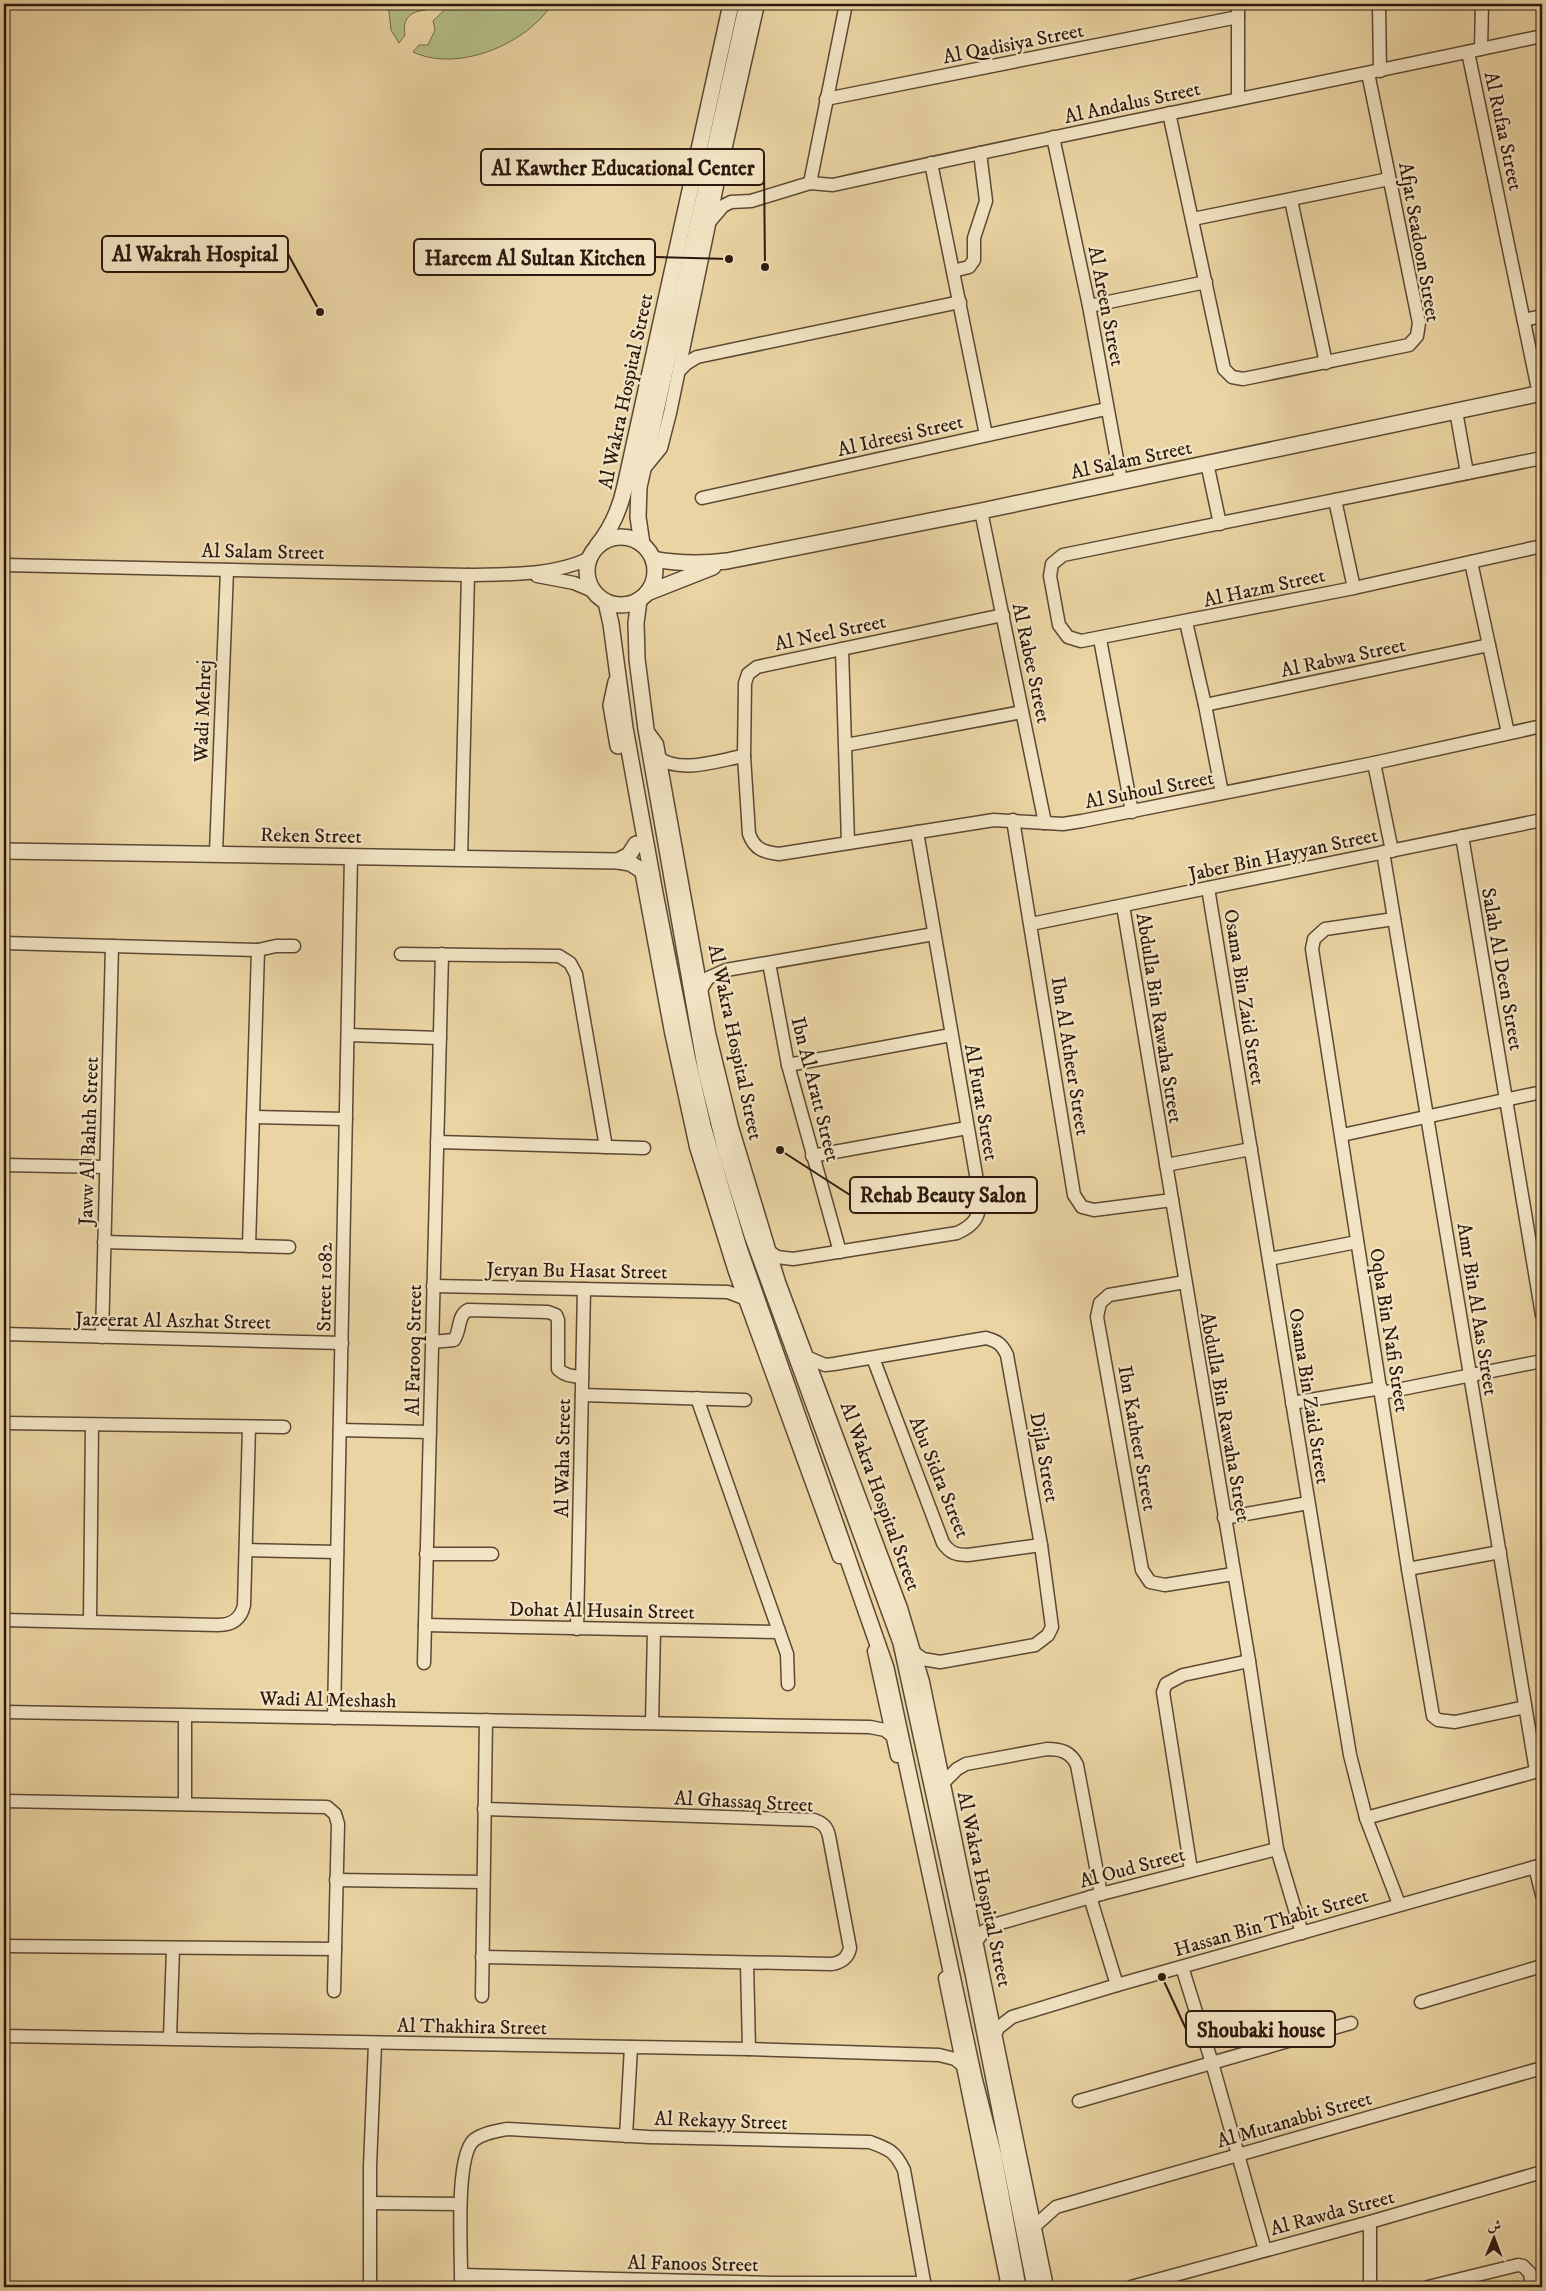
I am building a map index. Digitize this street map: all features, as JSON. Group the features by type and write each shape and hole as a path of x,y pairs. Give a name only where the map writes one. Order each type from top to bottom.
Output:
{"street":[{"name":"Al Wakra Hospital Street","path":"597,546 610,531 620,507 731,4"},
{"name":"Al Wakra Hospital Street","path":"642,544 638,517 639,487 747,4"},
{"name":"Al Wakra Hospital Street","path":"643,470 661,448 758,4"},
{"path":"810,183 846,4"},
{"name":"Afjat Seadoon Street","path":"1169,112 1224,369 1232,378 1242,380 1409,345 1417,336 1419,323 1389,180 1374,72 1380,4"},
{"name":"Al Rufaa Street","path":"1482,4 1474,50 1524,320 1541,394"},
{"path":"1238,10 1238,99"},
{"name":"Al Qadisiya Street","path":"826,99 1238,10"},
{"name":"Al Andalus Street","path":"730,202 751,201 810,183 833,185 1169,112 1374,72 1542,36"},
{"name":"Al Areen Street","path":"1053,137 1089,306 1106,409 1121,481"},
{"path":"953,270 969,267 974,260 974,238 984,208 986,195 980,153"},
{"path":"711,220 722,206 730,202 717,186 712,155"},
{"path":"931,163 986,435"},
{"path":"1193,219 1389,180"},
{"path":"675,205 691,186"},
{"path":"1291,200 1326,363"},
{"path":"1089,306 1206,282"},
{"path":"679,371 692,360 708,355 960,302"},
{"path":"1524,320 1542,316"},
{"path":"686,332 690,343 698,351 708,355"},
{"name":"Al Salam Street","path":"653,559 678,564 703,564 727,561 982,511 1541,394"},
{"name":"Al Idreesi Street","path":"702,498 1106,409"},
{"path":"1456,411 1467,473"},
{"path":"1207,464 1220,524 1542,458"},
{"path":"1335,500 1354,588"},
{"name":"Al Rabee Street","path":"982,511 1045,823"},
{"name":"Al Hazm Street","path":"1220,524 1063,555 1052,564 1050,576 1059,625 1068,637 1081,641 1100,639 1354,588 1542,546"},
{"path":"624,537 642,544 653,559 655,577 643,597 623,606 606,602 593,592 586,570 588,559 597,546 614,538 624,537"},
{"name":"Al Salam Street","path":"4,565 468,576 522,574 573,566 588,559"},
{"name":"Al Salam Street","path":"643,597 727,561"},
{"path":"1471,562 1508,733"},
{"name":"Wadi Mehrej","path":"216,853 227,570"},
{"name":"Al Salam Street","path":"522,574 574,583 593,592"},
{"path":"461,858 468,576"},
{"name":"Al Wakra Hospital Street","path":"643,597 636,623 637,659 646,729 706,1072 714,1108 752,1235 901,1643 976,1991 1035,2287"},
{"path":"606,602 612,624 625,728 655,894 701,1117 715,1173 739,1248 886,1668 892,1690 974,2078 994,2156 1018,2287"},
{"name":"Al Neel Street","path":"759,850 752,843 749,834 744,756 745,683 748,674 756,667 1003,615"},
{"path":"1186,622 1222,793"},
{"path":"1100,639 1132,812"},
{"name":"Al Rabwa Street","path":"1205,705 1488,645"},
{"path":"842,649 848,843"},
{"path":"618,676 613,690 611,705 684,1096 696,1147 735,1272 875,1655 941,1953 961,2063 1008,2287"},
{"path":"846,745 1022,712"},
{"name":"Al Suhoul Street","path":"759,850 780,854 994,820 1063,824 1132,812 1374,763 1542,726"},
{"name":"Al Wakra Hospital Street","path":"646,729 657,744 710,1034 732,1126 779,1282 901,1608 923,1682 975,1943 1036,2225 1047,2287"},
{"path":"660,758 670,765 684,766 744,756"},
{"name":"Amr Bin Al Aas Street","path":"1374,763 1387,851 1394,919 1525,1707 1539,1770"},
{"path":"665,786 672,774 684,766"},
{"name":"Ibn Al Atheer Street","path":"1013,820 1074,1195 1082,1207 1094,1210 1172,1200"},
{"name":"Jaber Bin Hayyan Street","path":"1031,924 1542,820"},
{"name":"Al Furat Street","path":"752,1235 769,1252 777,1257 793,1259 957,1233 968,1228 976,1221 980,1211 980,1198 917,832"},
{"name":"Salah Al Deen Street","path":"1462,836 1542,1315"},
{"path":"618,861 629,855 636,844"},
{"name":"Reken Street","path":"4,851 618,861 630,863 641,870"},
{"name":"Street 1082","path":"334,1718 351,856"},
{"path":"641,870 655,894"},
{"name":"Osama Bin Zaid Street","path":"1208,888 1350,1754 1366,1818 1399,1904"},
{"name":"Abdulla Bin Rawaha Street","path":"1123,906 1184,1282 1249,1661 1277,1849 1302,1933"},
{"name":"Oqba Bin Nafi Street","path":"1394,919 1325,929 1314,939 1312,949 1382,1391 1408,1569 1433,1716 1438,1720 1455,1722 1525,1707"},
{"path":"694,1005 701,986 716,973 726,970 934,934"},
{"path":"4,943 258,950 276,946 294,946"},
{"name":"Jaww Al Bahth Street","path":"102,1337 112,946"},
{"path":"250,1246 258,950"},
{"path":"401,954 560,956 570,963 576,974 606,1147"},
{"name":"Al Farooq Street","path":"424,1663 442,954"},
{"path":"697,962 726,970"},
{"name":"Ibn Al Aratt Street","path":"769,963 788,1066 840,1252"},
{"path":"348,1035 440,1038"},
{"path":"788,1066 951,1035"},
{"path":"1342,1135 1542,1092"},
{"path":"253,1117 346,1119"},
{"path":"812,1156 967,1128"},
{"path":"437,1142 644,1148"},
{"path":"1166,1165 1251,1149"},
{"path":"4,1165 106,1167"},
{"path":"104,1242 289,1247"},
{"path":"1269,1259 1357,1242"},
{"path":"719,1292 728,1288 733,1281 739,1248"},
{"path":"779,1282 783,1272 793,1259"},
{"name":"Ibn Katheer Street","path":"1184,1282 1109,1295 1100,1303 1098,1317 1142,1570 1150,1582 1165,1584 1233,1574"},
{"name":"Jeryan Bu Hasat Street","path":"433,1286 719,1292 738,1294 746,1299"},
{"name":"Al Waha Street","path":"577,1629 584,1289"},
{"path":"432,1342 454,1340 458,1334 463,1313 468,1310 548,1312 556,1315 558,1320 558,1369 570,1376 582,1377"},
{"name":"Jazeerat Al Aszhat Street","path":"4,1334 342,1343"},
{"name":"Dijla Street","path":"809,1358 825,1365 834,1364 975,1339 996,1341 1003,1346 1007,1355 1042,1544 1052,1627 1048,1635 1035,1645 940,1662 931,1662 915,1654 901,1643"},
{"name":"Abu Sidra Street","path":"873,1358 942,1543 947,1549 958,1555 968,1555 1042,1544"},
{"path":"1292,1403 1382,1391 1542,1361"},
{"path":"819,1386 822,1378 834,1364"},
{"path":"582,1395 745,1400"},
{"path":"696,1398 787,1654 788,1684"},
{"path":"4,1423 284,1427"},
{"path":"90,1621 92,1424"},
{"path":"4,1620 218,1625 231,1623 240,1616 244,1605 249,1427"},
{"path":"340,1430 430,1432"},
{"path":"1224,1518 1308,1503"},
{"path":"246,1550 337,1552"},
{"path":"1408,1569 1500,1552"},
{"path":"426,1554 492,1554"},
{"name":"Dohat Al Husain Street","path":"425,1625 779,1632"},
{"path":"652,1723 654,1630"},
{"path":"1191,1870 1163,1692 1166,1684 1172,1680 1249,1661"},
{"path":"916,1706 923,1682 940,1662"},
{"path":"870,1727 883,1718 892,1690"},
{"name":"Wadi Al Meshash","path":"4,1712 870,1727 885,1730 893,1735"},
{"path":"185,1716 185,1804"},
{"path":"482,1996 486,1720"},
{"path":"893,1735 906,1756"},
{"path":"936,1752 955,1763 966,1764 1056,1748 1070,1754 1077,1765 1096,1896 1117,1985"},
{"path":"943,1783 949,1775 966,1764"},
{"path":"1366,1818 1539,1770"},
{"path":"4,1801 327,1807 335,1814 338,1824 334,1991"},
{"name":"Al Ghassaq Street","path":"482,1957 747,1964 832,1964 838,1963 848,1955 850,1938 829,1836 825,1825 820,1822 814,1820 484,1809"},
{"name":"Al Oud Street","path":"975,1943 984,1931 997,1924 1191,1870 1277,1849"},
{"path":"1538,1866 1542,1895"},
{"name":"Hassan Bin Thabit Street","path":"995,2035 998,2028 1012,2017 1399,1904 1538,1866"},
{"path":"336,1880 483,1882"},
{"path":"970,1916 983,1922 997,1924"},
{"path":"4,1946 335,1949"},
{"path":"170,2038 173,1948"},
{"path":"747,1964 749,2049"},
{"path":"1421,2002 1542,1966"},
{"path":"1182,1967 1212,2063 1265,2250"},
{"path":"976,1991 996,2014 1003,2018 1012,2017"},
{"path":"1079,2101 1351,2023"},
{"name":"Al Thakhira Street","path":"4,2036 170,2038 375,2044 749,2049 939,2055 961,2063 974,2078"},
{"path":"939,2055 953,2044 956,2036"},
{"path":"370,2287 370,2203 375,2044"},
{"path":"626,2136 631,2047"},
{"name":"Al Mutanabbi Street","path":"1036,2225 1056,2207 1542,2068"},
{"name":"Al Rekayy Street","path":"461,2281 460,2204 466,2153 474,2140 486,2134 507,2129 626,2136 870,2142 886,2148 897,2156 904,2170 924,2285"},
{"name":"Al Rawda Street","path":"1130,2287 1370,2222 1542,2172"},
{"path":"1030,2199 1042,2205 1056,2207"},
{"path":"370,2203 460,2204"},
{"path":"1370,2222 1370,2287"},
{"path":"1428,2287 1518,2265 1530,2273 1532,2287"},
{"name":"Al Fanoos Street","path":"461,2281 924,2285"}],"green space":[{"path":"388,4 432,4 426,10 416,12 408,17 404,29 405,35 399,43 391,30"},
{"path":"451,4 552,4 541,18 526,31 490,51 470,57 450,59 431,58 413,52 419,45 428,45 435,30 433,21"}],"place":[{"name":"Hareem Al Sultan Kitchen","path":"729,259"},
{"name":"Al Kawther Educational Center","path":"765,267"},
{"name":"Al Wakrah Hospital","path":"320,312"},
{"name":"Rehab Beauty Salon","path":"780,1150"},
{"name":"Shoubaki house","path":"1162,1977"}]}
